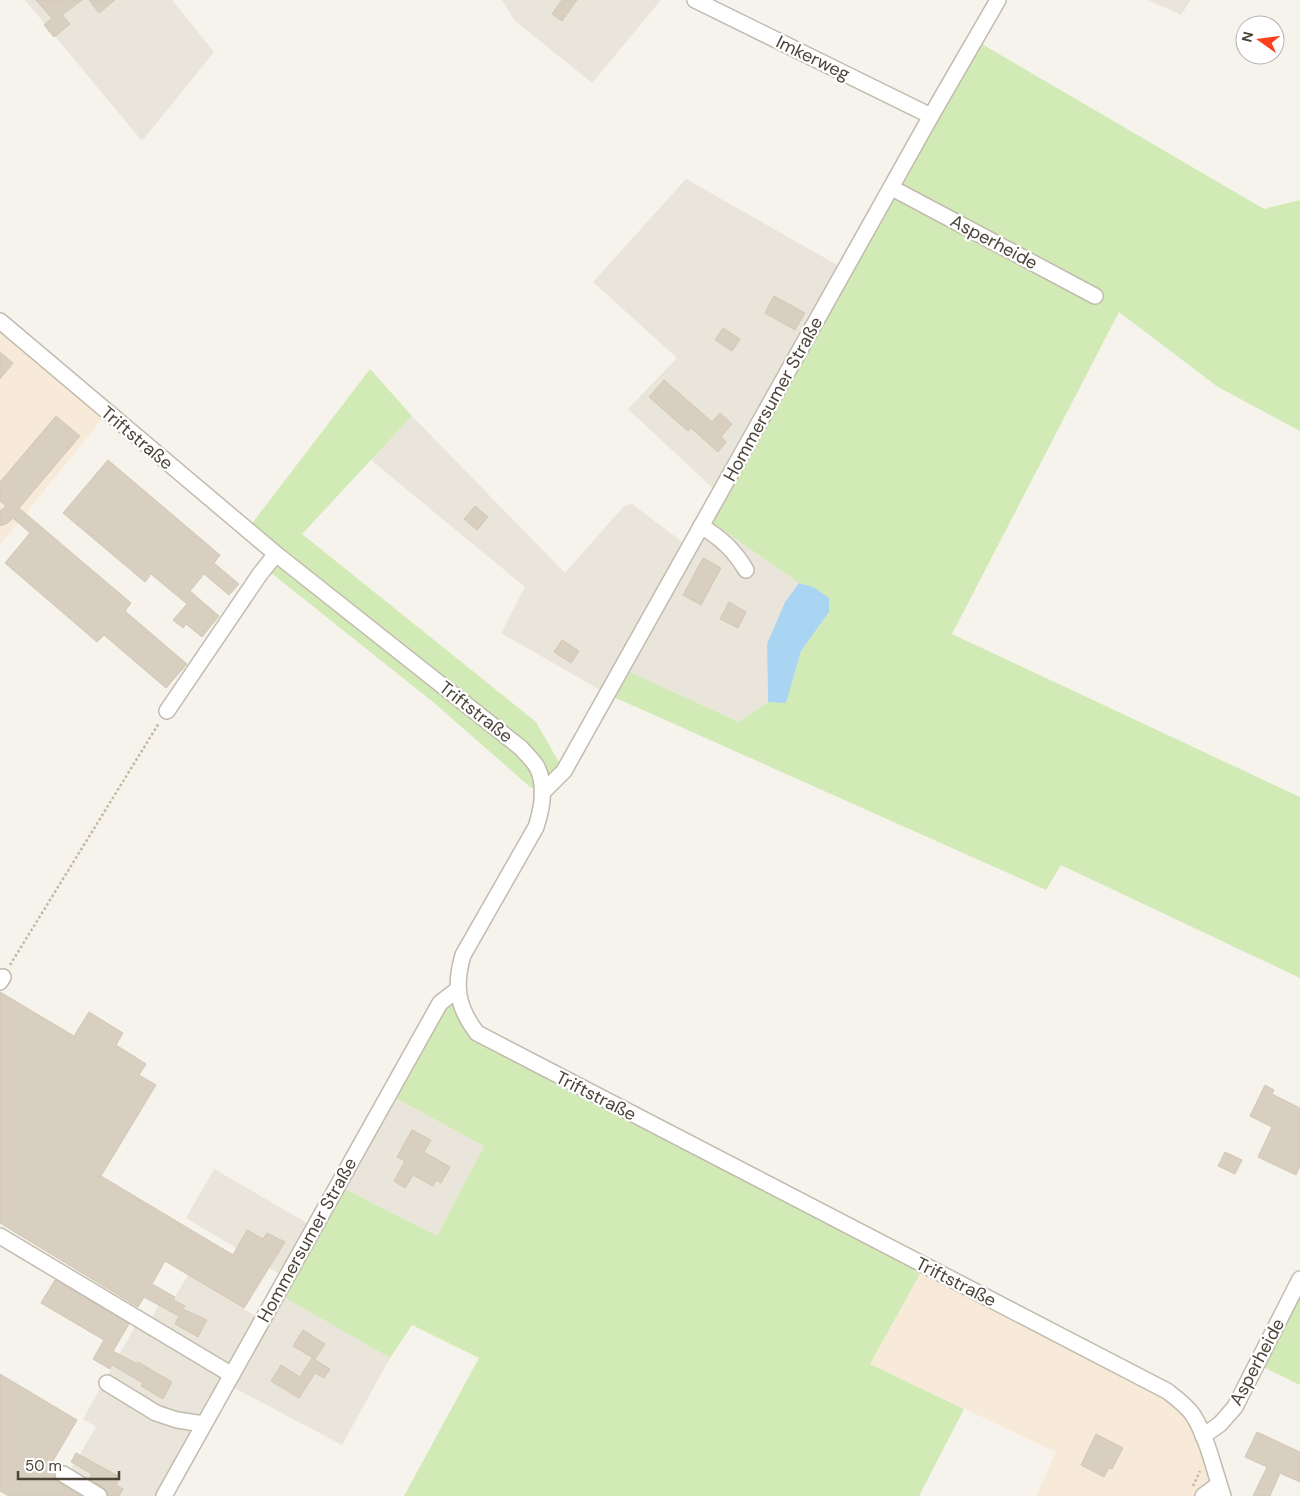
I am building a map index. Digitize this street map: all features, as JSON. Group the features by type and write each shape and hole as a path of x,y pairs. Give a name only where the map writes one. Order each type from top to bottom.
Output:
{"street":[{"name":"Imkerweg","path":"695,0 931,116"},
{"name":"Hommersumer Straße","path":"542,793 564,771 998,0"},
{"name":"Asperheide","path":"892,188 1095,296"},
{"name":"Triftstraße","path":"0,321 276,554 521,748 536,766 540,777 542,793 541,813 536,827 463,955 458,973 457,990 468,1022 477,1033 1167,1391 1181,1401 1192,1415 1211,1459 1221,1490"},
{"path":"702,526 727,544 746,570"},
{"path":"167,711 260,574 276,554"},
{"name":"Hommersumer Straße","path":"164,1496 440,1003 457,990"},
{"path":"0,1236 232,1374"},
{"name":"Asperheide","path":"1202,1436 1220,1424 1235,1407 1300,1279"},
{"path":"107,1383 156,1413 177,1420 204,1424"},
{"path":"63,1474 98,1496"},
{"path":"1197,1492 1221,1490"}],"path":[{"path":"2,980 151,734 167,711"},
{"path":"1197,1492 1202,1467 1211,1459"}],"shaded area":[{"path":"25,0 172,0 214,52 142,141"},
{"path":"502,0 661,0 592,83 514,20"},
{"path":"1148,0 1191,0 1181,15"},
{"path":"686,179 846,270 719,494 628,409 677,358 593,282"},
{"path":"0,320 107,413 0,545"},
{"path":"412,416 565,573 624,506 632,504 689,547 706,518 799,583 785,602 767,644 768,702 739,722 622,669 607,694 501,633 525,587 371,460"},
{"path":"388,1094 484,1146 437,1236 337,1185"},
{"path":"214,1169 314,1227 286,1278 186,1218"},
{"path":"925,1265 1181,1401 1219,1484 1203,1496 1036,1496 1056,1452 870,1364"},
{"path":"188,1275 262,1320 277,1293 390,1358 342,1445 227,1384 164,1496 89,1496 64,1481 96,1427 83,1419 137,1323 146,1328 159,1305 167,1310"}],"green space":[{"path":"975,40 1264,209 1300,200 1300,431 1218,387 1119,312 952,634 1300,797 1300,978 1061,865 1046,890 607,694 621,668 739,722 768,702 786,702 801,651 829,612 813,587 799,583 706,518"},
{"path":"370,369 412,416 302,534 536,722 564,771 542,793 530,787 433,702 265,568 276,554 247,530"},
{"path":"457,990 468,1022 925,1265 870,1364 964,1409 919,1496 404,1496 479,1358 412,1325 390,1358 277,1293 337,1185 437,1236 484,1146 388,1094"},
{"path":"1300,1279 1300,1385 1257,1364"}],"water":[{"path":"799,583 813,587 829,598 829,612 801,651 786,703 768,702 767,644 785,602"}],"building":[{"path":"36,0 82,0 62,15 70,24 54,37 44,25 52,18"},
{"path":"89,0 115,0 99,13"},
{"path":"562,0 577,0 562,21 552,14"},
{"path":"774,296 805,313 795,330 765,313"},
{"path":"723,328 740,339 732,351 715,340"},
{"path":"0,352 13,363 0,379"},
{"path":"664,380 712,422 720,413 732,424 721,437 726,442 718,452 691,428 688,431 649,397"},
{"path":"56,416 80,436 19,508 131,603 125,611 187,664 166,688 104,635 97,642 5,563 30,533 13,518 8,523 0,526 0,511 6,506 0,501 0,482"},
{"path":"108,460 220,555 214,563 239,584 229,595 204,574 190,591 219,616 202,637 186,624 183,628 173,620 187,604 151,574 145,582 63,513"},
{"path":"475,506 488,517 477,530 464,519"},
{"path":"703,558 721,568 701,605 683,595"},
{"path":"729,602 746,612 738,628 720,619"},
{"path":"562,640 579,651 571,663 554,652"},
{"path":"0,992 74,1036 89,1012 123,1033 116,1045 146,1064 139,1075 156,1085 101,1176 233,1255 247,1230 263,1239 267,1233 285,1242 244,1308 165,1261 152,1284 175,1297 173,1300 185,1306 183,1309 207,1320 198,1337 175,1324 179,1316 144,1297 138,1307 0,1223"},
{"path":"1265,1085 1274,1090 1272,1094 1300,1108 1300,1166 1296,1175 1258,1157 1272,1127 1250,1116"},
{"path":"412,1130 431,1140 424,1152 450,1167 441,1183 436,1180 433,1186 413,1175 405,1188 394,1181 405,1161 397,1157"},
{"path":"1225,1152 1242,1160 1235,1174 1218,1166"},
{"path":"55,1280 129,1324 113,1351 137,1364 138,1362 172,1382 163,1399 141,1386 143,1383 112,1365 110,1369 93,1359 104,1340 41,1303"},
{"path":"303,1330 325,1344 315,1359 293,1346"},
{"path":"312,1358 330,1369 324,1378 315,1373 299,1398 271,1381 281,1365 300,1377"},
{"path":"0,1374 77,1420 47,1471 54,1475 58,1482 81,1496 9,1496 0,1491"},
{"path":"1257,1432 1300,1452 1300,1482 1280,1473 1270,1496 1253,1496 1267,1467 1245,1457"},
{"path":"1096,1434 1123,1448 1112,1469 1109,1468 1104,1477 1081,1465"},
{"path":"76,1453 120,1477 116,1485 123,1489 119,1496 108,1496 104,1488 89,1479 92,1474 71,1462"}]}
